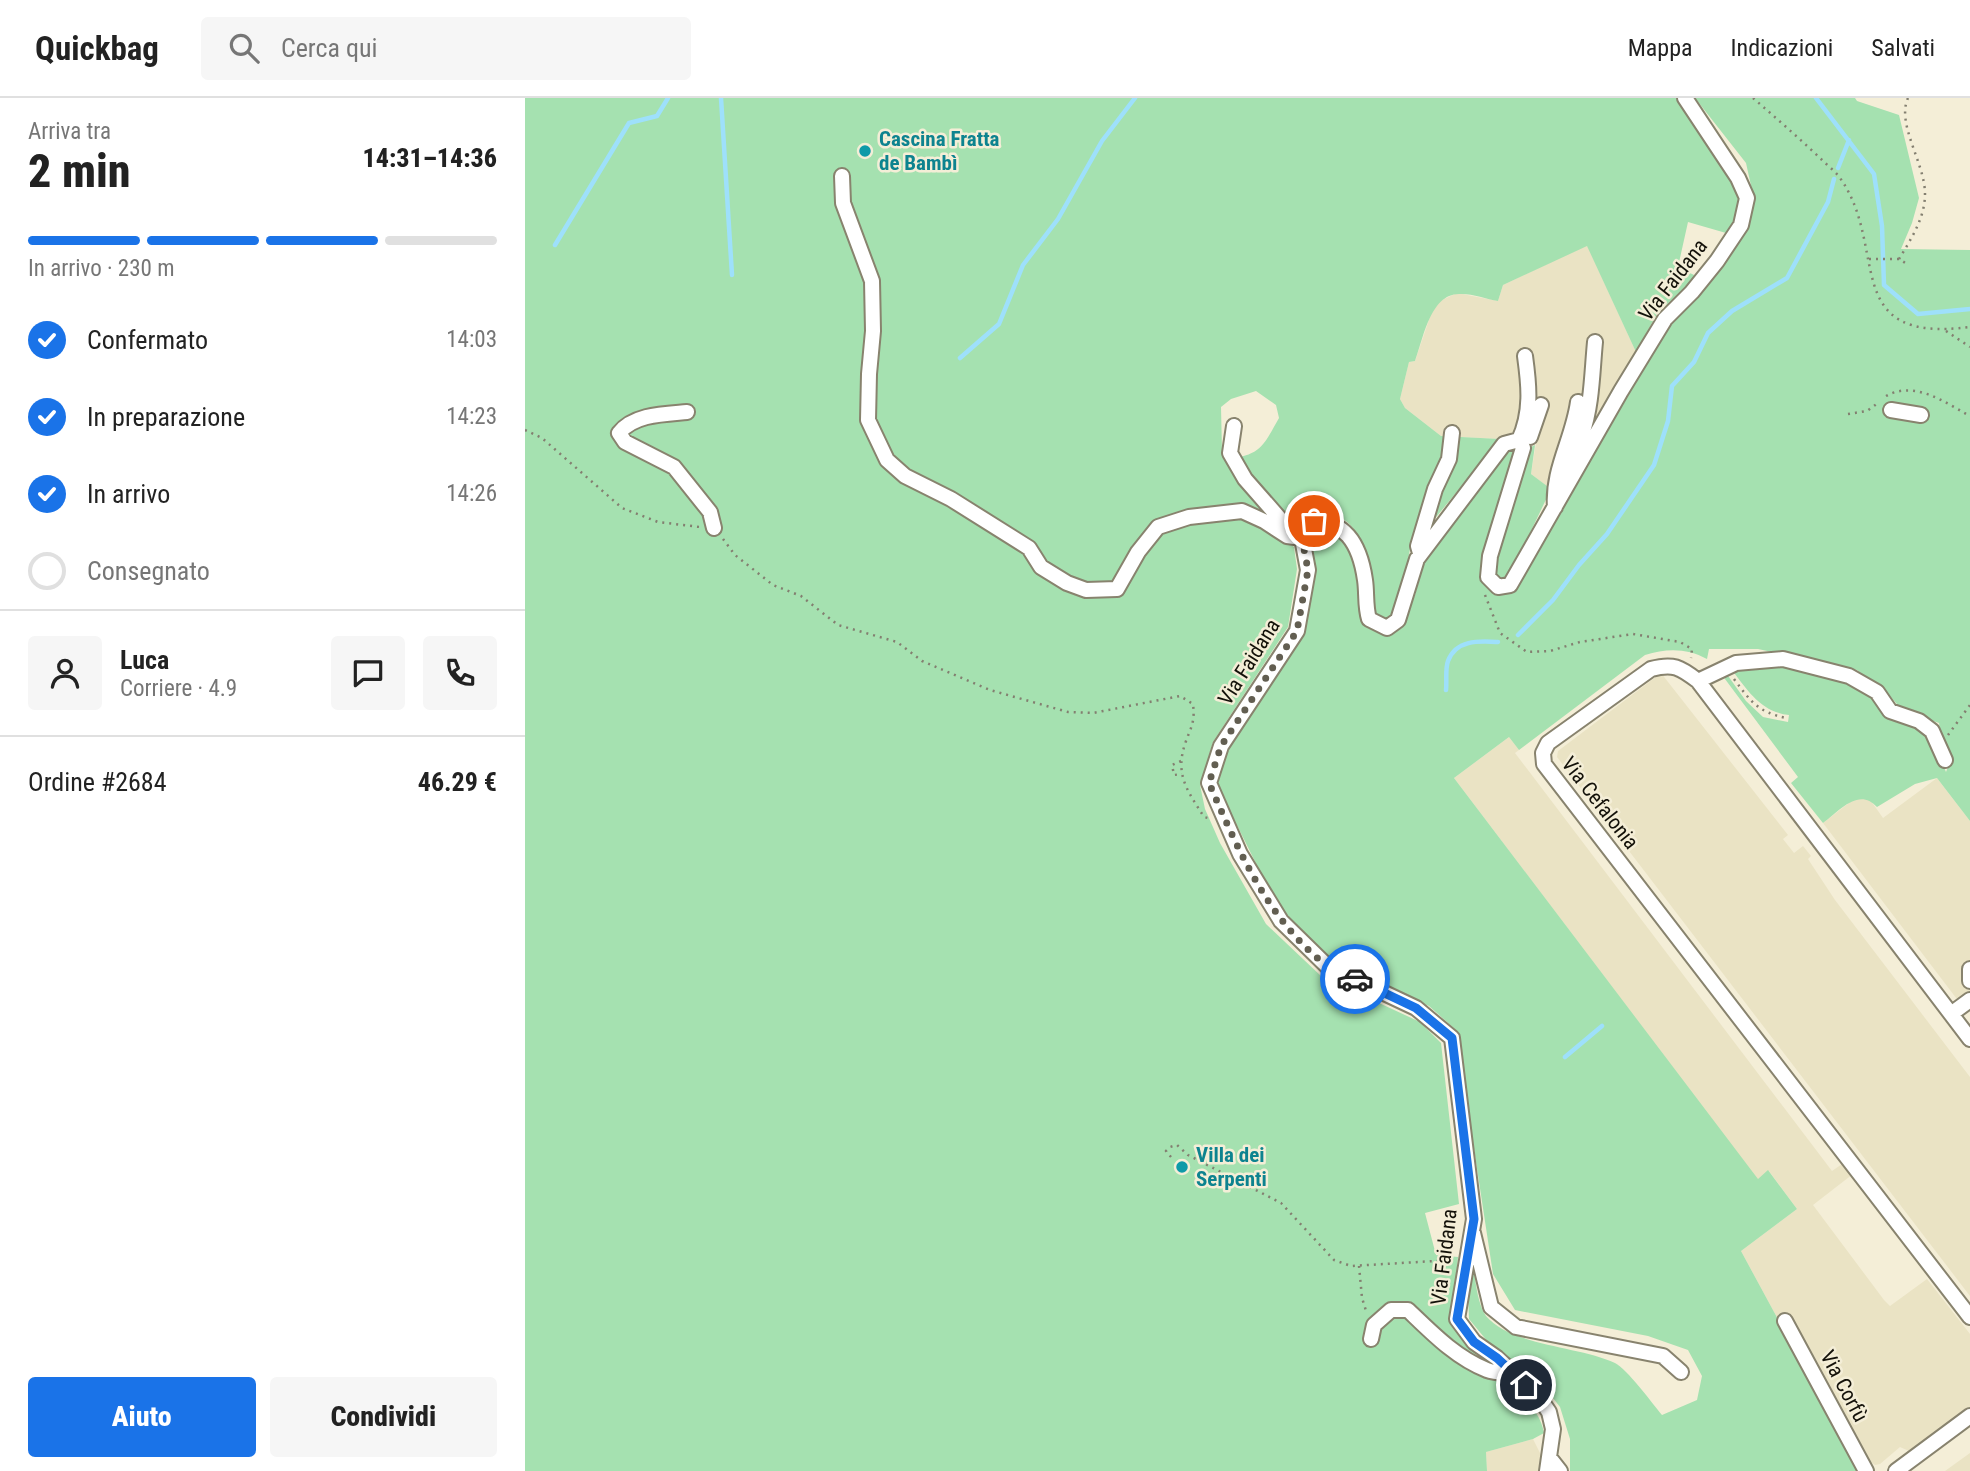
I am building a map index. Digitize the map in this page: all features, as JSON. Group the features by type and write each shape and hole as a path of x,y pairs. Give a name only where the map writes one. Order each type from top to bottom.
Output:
{"street":[{"name":"Via Faidana","path":"1488,577 1498,587 1510,585 1665,319 1692,292 1741,225 1747,198 1738,178 1685,98"},
{"path":"842,176 843,202 872,281 873,331 868,420 887,460 905,476 998,527 1029,548 1041,567 1067,583 1086,590 1117,589 1138,552 1158,527 1189,517 1242,511 1287,536 1302,533"},
{"path":"1567,489 1567,471 1582,437 1588,411 1595,342"},
{"path":"1488,577 1490,556 1529,409 1525,355"},
{"path":"1555,507 1554,491 1560,462 1575,421 1578,402"},
{"path":"1521,444 1536,422 1541,405"},
{"path":"1886,406 1921,415"},
{"path":"687,412 652,415 625,426 619,433 625,442 674,467 710,512 714,528"},
{"path":"1234,426 1230,453 1245,479 1281,520 1302,533"},
{"path":"1420,554 1419,546 1435,489 1449,458 1451,433"},
{"path":"1302,533 1305,523 1314,521 1335,524 1353,538 1365,579 1369,619 1387,628 1398,620 1416,559 1504,444 1521,444"},
{"name":"Via Faidana","path":"1302,533 1308,570 1297,631 1221,746 1209,783 1240,854 1281,921 1327,966 1416,1008 1452,1038 1474,1219 1457,1319 1474,1342 1538,1396 1549,1412 1552,1434 1548,1464"},
{"path":"1698,681 1736,663 1783,659 1849,676 1877,692 1890,711 1919,721 1932,732 1944,757"},
{"name":"Via Cefalonia","path":"1970,1039 1698,681 1684,670 1668,664 1651,669 1548,743 1543,753 1544,764 1970,1317"},
{"path":"1970,970 1970,981"},
{"path":"1951,1014 1970,1000"},
{"path":"1472,1228 1491,1307 1515,1327 1663,1356 1681,1372"},
{"path":"1373,1334 1374,1325 1391,1310 1408,1310 1437,1338 1463,1357 1488,1371 1514,1374"},
{"name":"Via Corfù","path":"1785,1321 1866,1471"},
{"path":"1896,1471 1970,1416"},
{"path":"1537,1446 1552,1434"},
{"path":"1548,1464 1560,1471"}],"path":[{"path":"1753,98 1839,176 1849,194 1869,258 1875,292 1884,308 1899,321 1946,331 1970,327"},
{"path":"1899,260 1923,214 1925,192 1918,155 1906,130 1908,98"},
{"path":"1869,258 1899,260 1907,264"},
{"path":"1946,331 1970,348"},
{"path":"1848,414 1886,406"},
{"path":"525,430 542,438 622,509 658,522 714,528 735,555 773,585 801,596 838,625 897,642 922,662 990,690 1069,712 1093,713 1180,696 1193,704 1195,720 1181,761 1184,785 1204,817 1227,825"},
{"path":"1488,577 1485,596 1500,633 1527,652 1550,651 1580,642 1633,634 1680,642 1692,649 1693,656"},
{"path":"1727,667 1758,708 1766,714 1786,718"},
{"path":"1944,757 1947,736 1970,705"},
{"path":"1181,761 1172,765 1174,775 1182,774"},
{"path":"1171,1157 1166,1151 1177,1145 1188,1155 1281,1203 1334,1260 1351,1266 1466,1261"},
{"path":"1359,1266 1362,1298 1373,1334"}],"shaded area":[{"path":"1587,245 1636,352 1556,493 1531,474 1536,443 1531,436 1514,432 1500,439 1441,436 1405,408 1400,399 1409,362 1415,361 1432,311 1440,301 1457,293 1498,301 1503,285"},
{"path":"1661,673 1788,835 1783,839 1794,853 1803,846 1811,856 1808,859 1835,900 1970,1077 1970,1296 1557,757 1558,751"},
{"path":"1509,737 1519,750 1515,753 1832,1171 1845,1162 1853,1174 1813,1205 1884,1300 1890,1306 1927,1279 1970,1334 1970,1407 1917,1450 1909,1451 1900,1447 1880,1464 1871,1462 1814,1356 1780,1323 1741,1251 1797,1209 1769,1171 1758,1180 1454,778"},
{"path":"1937,778 1970,821 1970,1008 1966,1011 1823,823 1854,799 1863,798 1871,801 1883,818"},
{"path":"1533,1439 1541,1455 1538,1471 1487,1471 1486,1452"},
{"path":"1970,1453 1970,1471 1945,1471"}],"green space":[{"path":"525,98 1676,98 1724,168 1738,197 1736,218 1726,233 1688,222 1678,267 1698,277 1658,312 1636,352 1587,246 1503,285 1498,301 1459,294 1449,296 1441,302 1429,320 1415,361 1409,362 1400,399 1405,408 1441,436 1500,439 1410,549 1400,603 1391,621 1376,619 1365,553 1351,525 1338,516 1313,511 1302,515 1294,524 1272,530 1294,547 1297,569 1288,627 1213,742 1200,785 1205,809 1220,843 1266,924 1321,976 1420,1022 1441,1043 1459,1204 1425,1213 1436,1255 1458,1257 1452,1318 1491,1372 1523,1398 1536,1413 1544,1433 1533,1439 1486,1452 1487,1471 525,1471","holes":["1256,391 1276,405 1279,418 1261,447 1248,455 1228,459 1222,451 1221,407 1231,399"]},
{"path":"1695,98 1855,98 1899,115 1919,198 1901,249 1970,250 1970,821 1937,778 1915,784 1877,807 1870,801 1856,800 1823,823 1791,783 1798,777 1722,675 1726,673 1746,701 1763,717 1788,722 1789,715 1763,705 1732,670 1776,666 1842,678 1879,700 1885,710 1901,723 1919,725 1935,746 1946,772 1951,759 1942,744 1939,723 1902,710 1890,696 1857,670 1758,649 1709,649 1707,659 1677,650 1645,655 1519,750 1509,737 1454,778 1758,1179 1768,1170 1797,1209 1741,1251 1860,1471 1570,1471 1570,1439 1560,1407 1542,1384 1493,1348 1469,1319 1468,1292 1473,1259 1480,1304 1486,1316 1497,1326 1528,1340 1615,1363 1633,1379 1662,1415 1697,1400 1702,1376 1688,1350 1648,1336 1515,1310 1493,1274 1456,1030 1429,1006 1334,964 1283,918 1216,783 1225,750 1302,632 1308,528 1333,529 1346,539 1358,572 1362,619 1372,630 1382,633 1402,624 1415,595 1423,565 1508,448 1517,447 1482,564 1483,580 1489,590 1495,593 1514,591 1665,330 1708,282 1745,232 1754,199 1746,163"},
{"path":"1535,445 1531,474 1551,489 1509,577 1499,580 1494,573 1527,449"}],"waterway":[{"path":"555,245 629,123 657,116 668,98"},
{"path":"721,98 732,275"},
{"path":"960,358 999,324 1023,265 1058,219 1102,141 1135,98"},
{"path":"1816,98 1874,174 1882,226 1884,285 1918,314 1970,309"},
{"path":"1838,168 1849,140"},
{"path":"1518,635 1553,600 1607,534 1654,465 1668,421 1672,386 1694,362 1708,333 1732,311 1787,278 1828,202 1834,179"},
{"path":"1446,690 1447,664 1457,649 1469,643 1498,642"},
{"path":"1565,1057 1602,1026"}],"way so far":[{"path":"1314,521 1305,523 1301,533 1308,570 1297,631 1221,746 1209,783 1240,854 1281,921 1327,966 1355,979"}],"place":[{"name":"Cascina Fratta de Bambì","path":"865,151"},
{"name":"Villa dei Serpenti","path":"1182,1167"}],"route":[{"path":"1355,979 1416,1008 1452,1038 1474,1219 1457,1319 1474,1342 1497,1358 1526,1385"}]}
